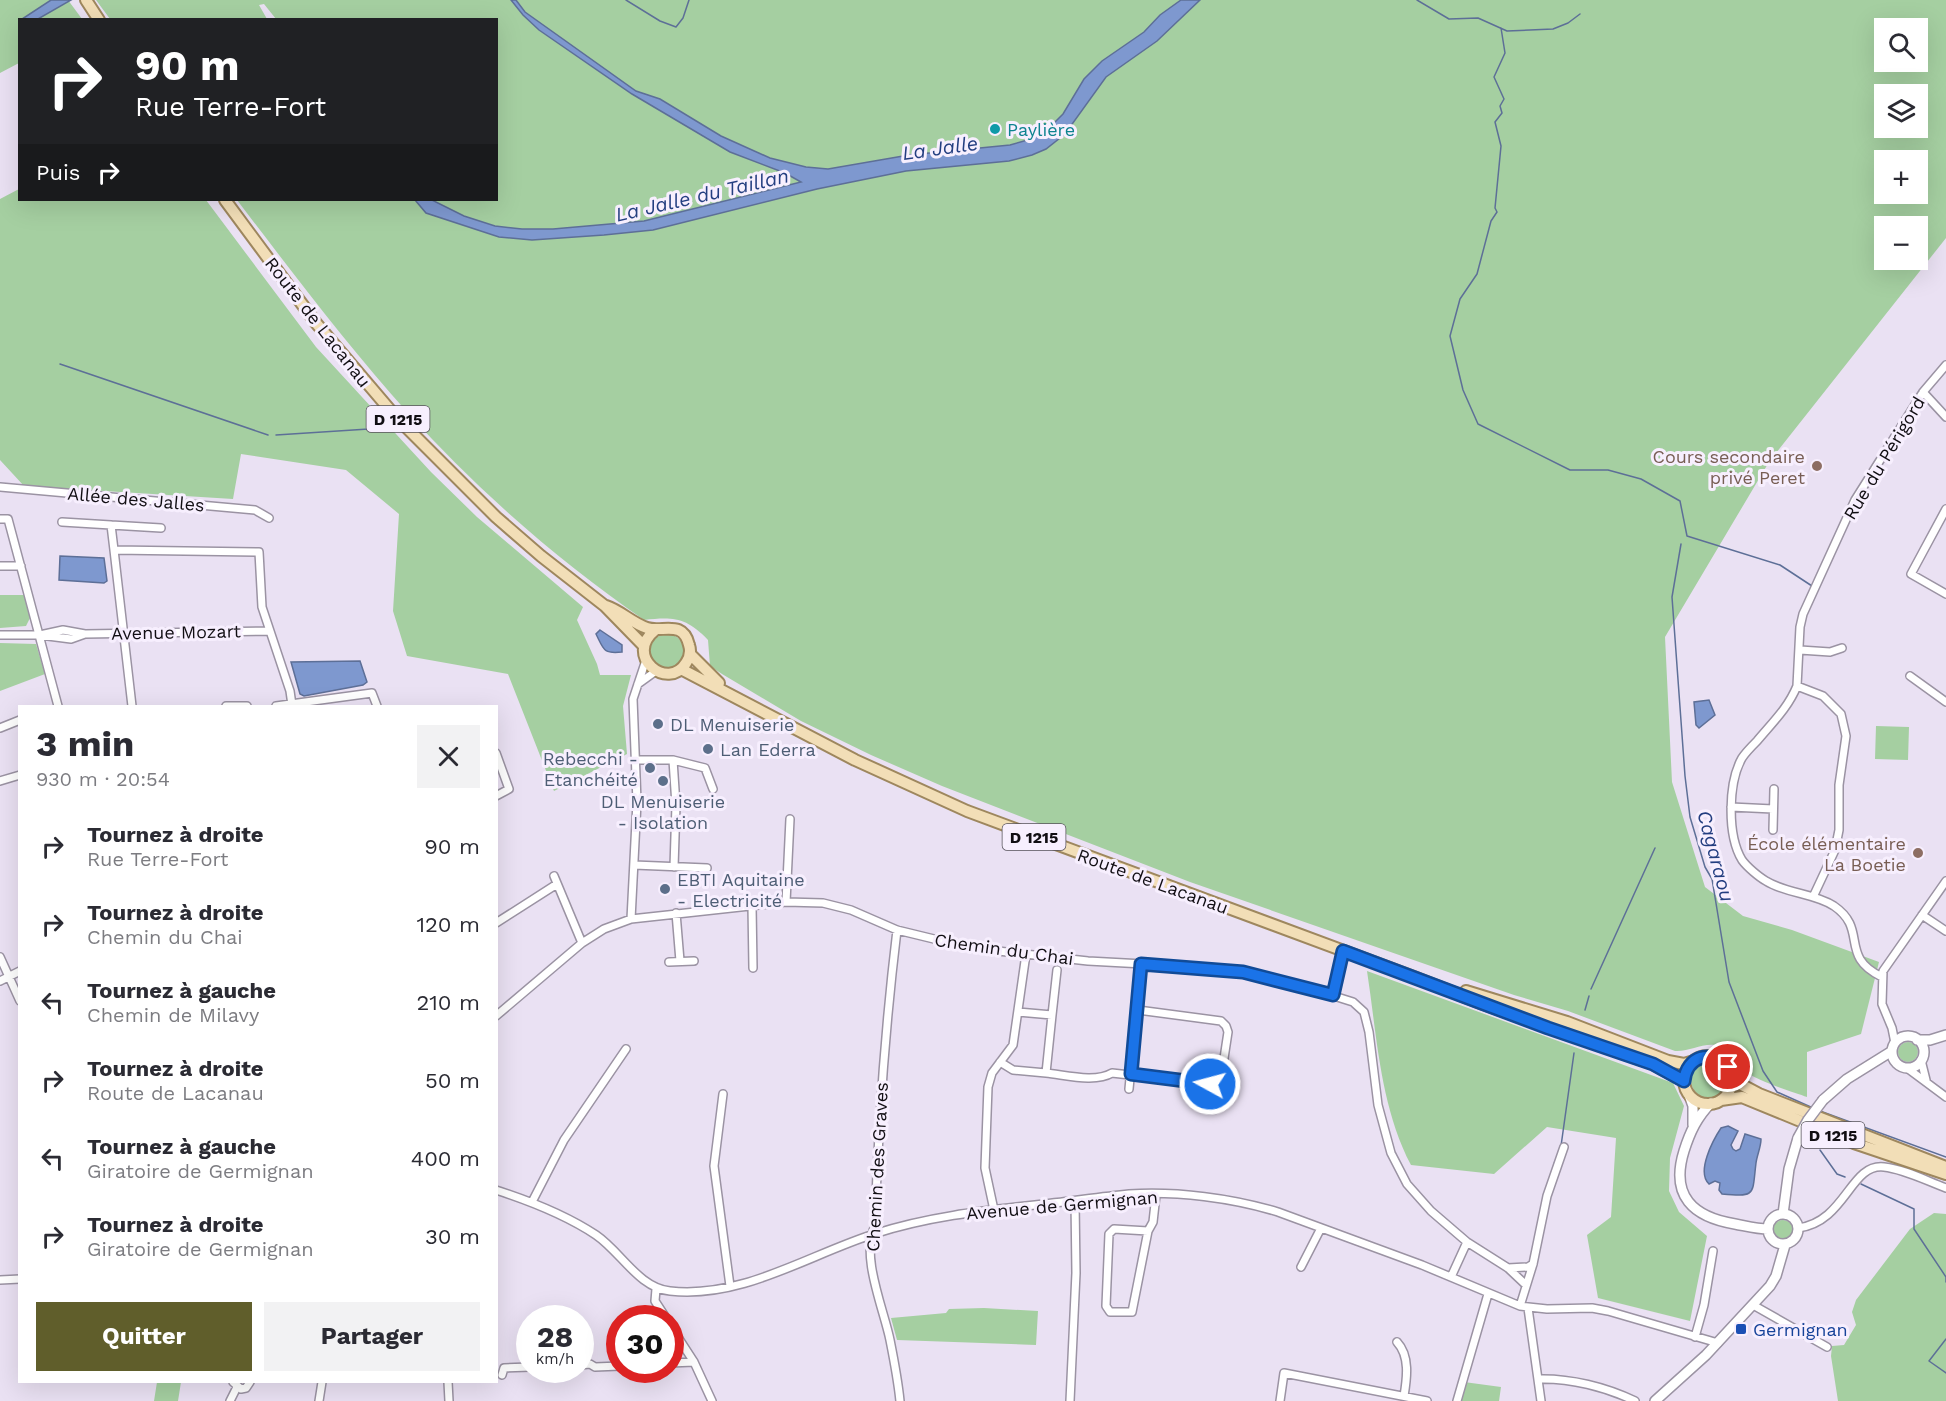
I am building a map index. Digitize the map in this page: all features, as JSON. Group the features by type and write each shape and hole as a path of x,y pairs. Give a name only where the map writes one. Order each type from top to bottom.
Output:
{"main road":[{"path":"87,2 98,18"},
{"name":"Route de Lacanau","path":"226,201 316,323 396,417 496,517 605,606"},
{"name":"D 1215","path":"605,606 618,610 648,629 656,630"},
{"name":"D 1215","path":"605,606 644,646"},
{"path":"672,627 688,640 690,654 681,669 671,673 656,671 646,660 644,646 650,634 656,630 672,627"},
{"name":"D 1215","path":"690,654 735,697"},
{"name":"D 1215","path":"681,669 735,697"},
{"name":"Route de Lacanau","path":"735,697 855,760 967,811 1492,1008 1653,1064 1684,1081"},
{"name":"Route de Lacanau","path":"1414,977 1567,1022 1668,1061 1684,1064 1694,1061"},
{"path":"1784,1214 1789,1169 1798,1138 1822,1100 1840,1084 1870,1066 1905,1036 1917,1040 1930,1040 1946,1036"},
{"path":"1870,1066 1897,1064 1907,1068 1916,1066 1922,1057 1946,1036"},
{"path":"1917,1040 1922,1057"},
{"path":"1893,1047 1897,1064"},
{"path":"1693,1125 1730,1089 1731,1074 1728,1067 1716,1057 1700,1057 1688,1066 1684,1081 1693,1106 1693,1125 1680,1169 1680,1182 1685,1198 1697,1211 1707,1217 1717,1221 1768,1229"},
{"name":"D 1215","path":"1731,1074 1742,1085 1759,1094 1946,1167"},
{"path":"1689,1095 1702,1103 1716,1101"},
{"name":"D 1215","path":"1716,1101 1742,1097 1854,1143 1946,1174"},
{"path":"1655,1401 1690,1372 1754,1305 1776,1276 1785,1245 1796,1237 1798,1228 1792,1217 1784,1214 1771,1220 1768,1229 1773,1241 1785,1245"}],"street":[{"name":"Rue du Périgord","path":"1797,686 1800,627 1803,614 1855,500 1923,392 1946,365"},
{"path":"1923,392 1946,417"},
{"name":"Allée des Jalles","path":"0,487 255,510 269,518"},
{"path":"1946,509 1911,574 1946,594"},
{"path":"0,519 8,519 58,705"},
{"path":"62,522 161,528"},
{"path":"111,525 132,705"},
{"path":"114,550 259,552 262,607 268,631 290,691 292,705 372,693 377,705"},
{"path":"0,566 21,567"},
{"name":"Avenue Mozart","path":"0,635 40,635 71,639 85,634 268,631"},
{"path":"1800,650 1830,652 1842,648"},
{"path":"631,919 637,802 633,699 646,660"},
{"path":"638,684 656,671"},
{"path":"1910,676 1946,702"},
{"path":"1813,897 1835,850 1839,830 1839,785 1846,736 1840,714 1823,696 1797,686 1786,708 1742,758 1734,782 1731,807 1733,834 1742,860 1766,881 1833,905 1845,915 1852,926 1858,960 1868,970 1882,977"},
{"path":"0,728 18,721"},
{"path":"498,758 510,789 498,795"},
{"path":"634,760 674,760 705,768 713,789"},
{"path":"674,760 676,805 674,867"},
{"path":"0,781 18,776"},
{"path":"1773,830 1774,789"},
{"path":"1731,807 1773,809"},
{"path":"786,902 790,819"},
{"path":"634,865 707,868"},
{"path":"554,876 582,944"},
{"path":"1893,1047 1892,1029 1882,1004 1883,971 1946,881"},
{"path":"498,922 557,884"},
{"name":"Chemin du Chai","path":"498,1014 582,944 604,929 631,919 786,902 823,903 851,910 897,930 971,948 1243,972 1333,995 1353,1002 1364,1012 1369,1032 1377,1104 1390,1153 1407,1184 1431,1211 1467,1242"},
{"path":"752,906 753,968"},
{"path":"676,913 680,961"},
{"path":"1922,915 1946,931"},
{"name":"Chemin des Graves","path":"897,930 884,1039 875,1226 871,1235 874,1284 890,1339 900,1401"},
{"path":"1333,995 1343,951"},
{"path":"994,1210 985,1168 988,1087 992,1073 1013,1045 1026,954"},
{"path":"0,957 18,997"},
{"path":"669,962 694,961"},
{"path":"1129,1089 1141,964"},
{"path":"1046,1073 1056,970"},
{"path":"0,981 18,972"},
{"path":"1000,1062 1013,1070 1095,1078 1105,1077 1112,1073 1210,1084 1221,1078 1228,1032 1221,1021 1138,1010"},
{"path":"1018,1012 1052,1014"},
{"path":"532,1202 564,1140 626,1049"},
{"path":"1922,1057 1923,1072 1931,1087"},
{"path":"1907,1068 1946,1097"},
{"path":"723,1094 714,1166 730,1286"},
{"path":"1541,1401 1524,1307 1526,1285 1533,1264 1547,1196 1564,1148"},
{"path":"1798,1228 1815,1225 1824,1220 1865,1170 1875,1167 1887,1167 1946,1188"},
{"path":"498,1191 532,1202 594,1234 656,1289 655,1300 658,1305"},
{"name":"Avenue de Germignan","path":"656,1289 690,1292 757,1279 871,1235 920,1220 1131,1194 1181,1195 1259,1206 1451,1276 1488,1294 1524,1307 1608,1311 1718,1343"},
{"path":"1148,1231 1114,1229 1109,1234 1106,1306 1110,1312 1132,1312 1148,1231 1153,1222 1156,1195"},
{"path":"1070,1401 1076,1273 1075,1201"},
{"path":"1302,1267 1321,1228"},
{"path":"1451,1276 1467,1242 1508,1268 1526,1285"},
{"path":"1695,1337 1704,1305 1713,1251"},
{"path":"1508,1268 1519,1269 1533,1264"},
{"path":"0,1280 18,1279"},
{"path":"1457,1401 1488,1294"},
{"path":"1754,1305 1827,1347"},
{"path":"1397,1342 1403,1348 1408,1374 1404,1396"},
{"path":"684,1347 694,1362 712,1401"},
{"path":"684,1363 694,1362"},
{"path":"502,1375 504,1368 516,1368"},
{"path":"1280,1401 1284,1373 1427,1401"},
{"path":"1538,1379 1575,1383 1610,1391 1635,1401"},
{"path":"230,1401 235,1384 246,1388 249,1383"},
{"path":"319,1401 322,1383"},
{"path":"448,1383 449,1401"}],"green space":[{"path":"0,0 68,0 81,18 18,18 18,64 0,73"},
{"path":"96,0 1946,0 1946,238 1928,261 1928,216 1874,216 1874,270 1921,270 1769,462 1665,637 1672,782 1705,887 1743,916 1792,930 1879,962 1861,1034 1807,1052 1807,1097 1767,1083 1752,1075 1730,1052 1716,1045 1675,1051 1568,1011 1514,995 1190,882 942,786 801,721 722,674 710,666 708,640 700,632 679,620 644,620 550,549 462,470 363,361 238,201 498,201 498,18 275,18 264,4 259,5 266,18 109,18"},
{"path":"18,190 18,201 207,201 316,347 431,472 477,517 583,607 577,620 600,675 631,675 623,706 627,754 554,791 508,674 407,656 393,611 399,514 346,470 241,454 233,499 24,486 0,460 0,199"},
{"path":"0,595 24,595 30,618 26,626 0,628"},
{"path":"667,634 679,639 684,651 679,663 667,668 655,663 650,651 655,639"},
{"path":"0,643 36,644 45,674 0,691"},
{"path":"1876,726 1909,727 1908,760 1875,759"},
{"path":"1367,971 1673,1083 1684,1106 1670,1158 1669,1191 1679,1212 1707,1236 1690,1321 1598,1298 1587,1235 1611,1217 1616,1138 1547,1127 1494,1174 1411,1165 1392,1119 1386,1095"},
{"path":"1904,1042 1912,1042 1918,1048 1918,1056 1912,1062 1904,1062 1898,1056 1898,1048"},
{"path":"1709,1062 1722,1067 1727,1080 1722,1093 1709,1098 1696,1093 1691,1080 1696,1067"},
{"path":"1934,1213 1946,1214 1946,1401 1838,1401 1831,1356 1832,1346 1844,1345 1856,1325 1852,1312 1856,1300 1910,1229"},
{"path":"1783,1220 1790,1223 1793,1230 1790,1237 1783,1240 1776,1237 1773,1230 1776,1223"},
{"path":"949,1309 1038,1311 1036,1345 897,1340 891,1318 946,1313"},
{"path":"1464,1382 1501,1387 1499,1401 1458,1401"},
{"path":"157,1383 181,1383 178,1401 154,1401"}],"water":[{"path":"51,0 71,0 40,18 24,18"},
{"path":"511,0 516,0 525,12 636,91 660,99 721,136 770,158 806,167 828,169 909,155 1010,145 1031,139 1052,125 1063,114 1084,79 1102,61 1144,32 1160,15 1181,0 1200,0 1157,41 1106,77 1065,134 1046,149 1032,155 1009,161 906,171 817,189 653,230 532,240 499,237 426,213 416,201 434,201 464,216 495,226 553,229 644,221 801,182 785,173 730,152 632,94 539,30"},
{"path":"60,556 104,558 107,581 104,583 59,580"},
{"path":"600,630 622,645 622,652 605,650 596,634"},
{"path":"360,661 367,682 363,685 304,696 300,694 291,662"},
{"path":"1709,700 1715,715 1699,728 1696,725 1694,702"},
{"path":"1728,1126 1738,1131 1731,1145 1736,1151 1740,1149 1745,1134 1761,1139 1753,1188 1747,1194 1722,1194 1719,1190 1720,1183 1715,1181 1709,1184 1705,1179 1705,1164 1710,1148 1721,1128"}],"waterway":[{"path":"626,0 660,21 676,27 683,18 689,0"},
{"name":"Cagaraou","path":"1417,0 1449,19 1478,18 1507,31 1553,29 1568,23 1580,14"},
{"name":"Cagaraou","path":"1501,28 1505,53 1494,77 1504,99 1500,106 1502,113 1495,122 1501,146 1495,208 1497,212 1491,221 1477,274 1460,299 1450,336 1463,390 1478,424 1570,470 1608,470 1641,479 1680,501 1687,536 1780,565 1812,586"},
{"path":"60,364 268,435"},
{"path":"276,435 384,428"},
{"name":"Cagaraou","path":"1681,544 1672,597 1690,817 1705,867 1712,879 1729,982 1763,1071 1777,1092 1813,1108"},
{"path":"1591,989 1655,848"},
{"path":"1585,1010 1589,996"},
{"path":"1561,1146 1574,1053"},
{"path":"1820,1111 1946,1157"},
{"path":"1820,1150 1837,1174 1845,1177"},
{"path":"1554,1164 1558,1154"},
{"path":"1861,1184 1914,1209 1914,1229 1946,1277 1946,1282"},
{"path":"1946,1339 1929,1361 1946,1373"}],"place":[{"name":"Paylière","path":"995,129"},
{"name":"Cours secondaire privé Peret","path":"1817,466"},
{"name":"DL Menuiserie","path":"658,724"},
{"name":"Lan Ederra","path":"708,749"},
{"name":"Rebecchi - Etanchéité","path":"650,768"},
{"name":"DL Menuiserie - Isolation","path":"663,781"},
{"name":"École élémentaire La Boetie","path":"1918,853"},
{"name":"EBTI Aquitaine - Electricité","path":"665,889"},
{"name":"Germignan","path":"1741,1329"}],"route":[{"path":"1210,1084 1131,1074 1141,964 1243,972 1333,995 1343,951 1619,1054 1653,1064 1684,1081 1688,1066 1700,1057 1716,1057 1728,1067"}],"water label":[{"name":"La Jalle","path":"940,148"},
{"name":"La Jalle du Taillan","path":"702,195"}]}
